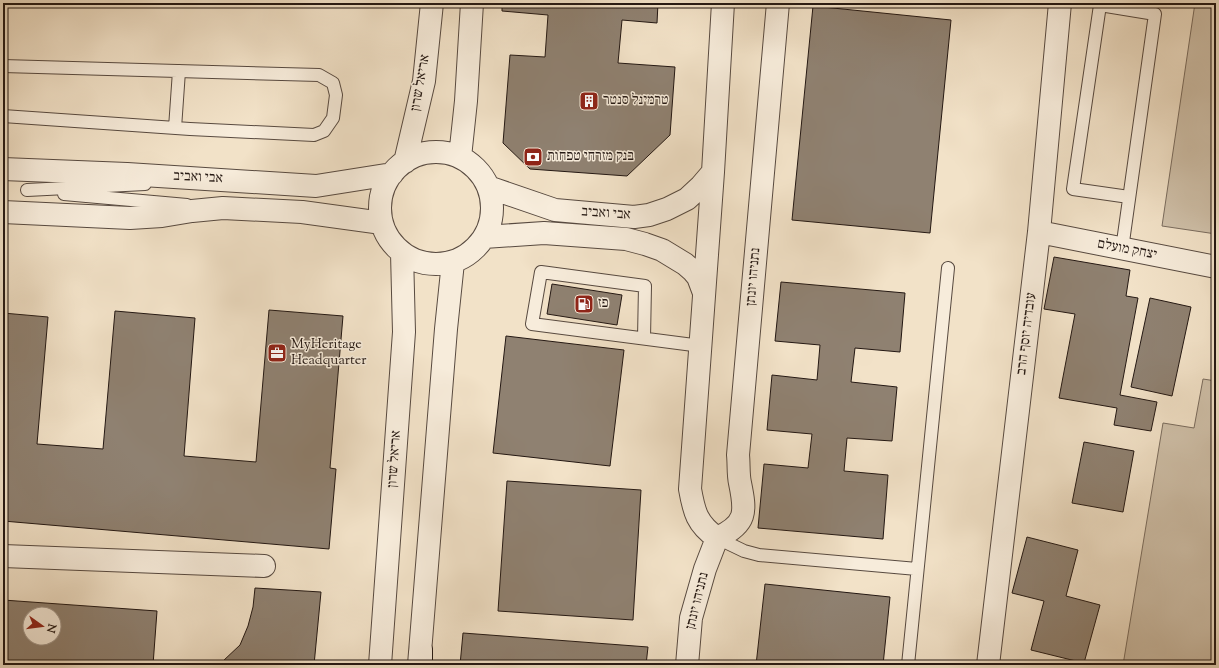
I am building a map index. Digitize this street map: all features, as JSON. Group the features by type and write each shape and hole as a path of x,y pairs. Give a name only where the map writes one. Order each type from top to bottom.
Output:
{"street":[{"name":"אריאל שרון","path":"398,168 424,81 432,3"},
{"path":"460,158 466,101 472,3"},
{"path":"717,538 700,522 693,508 690,488 713,172 723,3"},
{"name":"נתניהו יונתן","path":"687,665 691,618 705,570 717,538 731,532 743,513 744,500 740,481 738,455 778,3"},
{"name":"עובדיה יוסף הרב","path":"988,665 1039,232 1060,3"},
{"path":"442,152 460,158 475,168 484,179 488,187 492,204 491,221 484,237 476,248 466,256 453,262 435,265 418,262 402,253 390,240 382,223 380,206 384,189 398,168 423,154 442,152"},
{"name":"אבי ואביב","path":"3,169 234,180 316,186 398,168"},
{"name":"אבי ואביב","path":"488,187 556,210 634,217 649,215 667,209 687,199 713,172"},
{"name":"אבי ואביב","path":"3,212 130,218 162,216 223,208 302,212 382,223"},
{"name":"יצחק מועלם","path":"1039,232 1216,267"},
{"name":"אבי ואביב","path":"484,237 544,233 626,239 662,250 685,264 698,277 704,293"},
{"name":"אריאל שרון","path":"380,665 404,332 402,253"},
{"path":"420,660 446,329 453,262"},
{"path":"3,556 264,566"}],"lane":[{"path":"1122,249 1155,14 1100,5 1073,188 1129,197"},
{"path":"3,66 319,75 333,82 336,95 333,118 324,130 314,135 175,128 3,116"},
{"path":"175,128 179,71"},
{"path":"223,208 27,190 234,180"},
{"path":"908,665 948,268"},
{"path":"644,338 645,286 541,272 532,324 701,346"},
{"path":"717,538 744,551 759,555 917,569"}],"shaded area":[{"path":"1195,3 1216,4 1216,234 1162,226"},
{"path":"1203,379 1216,381 1216,665 1123,665 1163,423 1194,428"}],"building":[{"name":"טרמינל סנטר","path":"502,3 658,3 657,23 622,20 618,63 675,67 670,135 627,176 530,169 503,143 510,55 545,57 548,15 502,11"},
{"path":"813,6 951,20 930,233 792,220"},
{"path":"1054,257 1130,270 1126,296 1138,298 1120,395 1157,402 1151,431 1114,425 1117,408 1059,398 1075,314 1044,309"},
{"path":"781,282 905,293 900,352 855,348 851,382 897,387 892,441 847,438 844,471 888,475 883,539 758,528 764,464 808,468 812,434 767,430 772,375 817,380 820,345 775,341"},
{"name":"פז","path":"552,284 622,295 617,325 547,314"},
{"path":"1150,298 1191,307 1172,396 1131,387"},
{"path":"269,310 343,316 330,468 336,469 329,549 3,521 3,313 48,317 37,444 103,449 115,311 195,318 184,456 256,462"},
{"path":"506,336 624,350 610,466 493,453"},
{"path":"1084,442 1134,451 1123,512 1072,503"},
{"path":"507,481 641,490 633,620 498,611"},
{"path":"1027,537 1078,550 1066,596 1100,605 1084,663 1031,650 1044,601 1012,593"},
{"path":"765,584 890,597 883,665 756,665"},
{"path":"255,588 321,592 314,665 209,665 223,661 240,645 248,626 253,607"},
{"path":"3,600 157,611 153,665 3,665"},
{"path":"463,633 648,647 646,665 460,665"}],"place":[{"name":"טרמינל סנטר","path":"589,101"},
{"name":"בנק מזרחי טפחות","path":"533,157"},
{"name":"פז","path":"584,304"},
{"name":"MyHeritage Headquarter","path":"277,353"}]}
